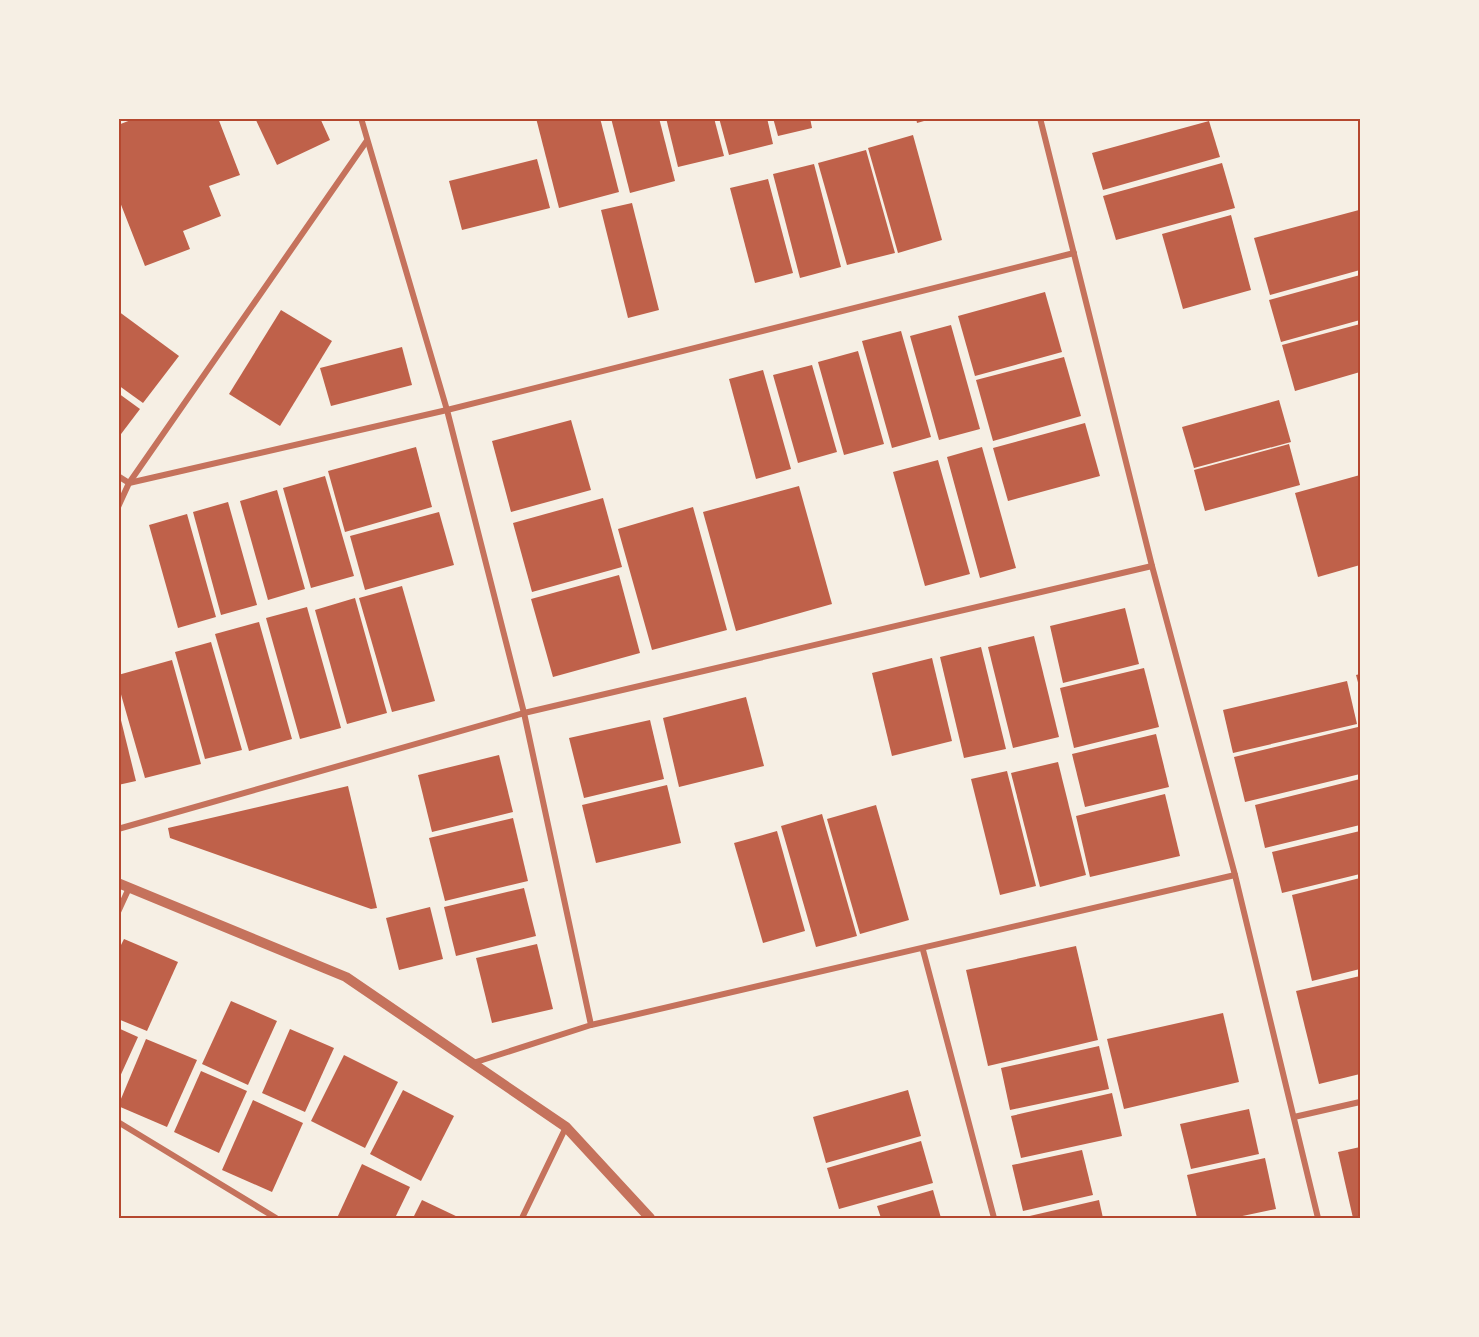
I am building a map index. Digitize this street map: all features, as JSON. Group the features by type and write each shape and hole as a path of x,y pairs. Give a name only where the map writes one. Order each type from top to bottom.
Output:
{"street":[{"path":"360,118 447,410 524,712 591,1025"},
{"path":"1041,118 1152,566 1235,875 1318,1218"},
{"path":"118,507 129,483 366,142"},
{"path":"118,476 129,483 447,410 1074,253"},
{"path":"118,829 524,712 1152,566"},
{"path":"472,1064 591,1025 923,950 1235,875"},
{"path":"118,883 346,977 566,1127 650,1218"},
{"path":"118,912 129,888"},
{"path":"923,950 994,1218"},
{"path":"1294,1117 1360,1102"},
{"path":"118,1122 276,1218"},
{"path":"522,1218 566,1127"}],"building":[{"path":"136,118 218,118 240,175 209,186 221,216 183,231 190,249 145,266 118,197 118,125"},
{"path":"255,118 320,118 330,140 277,165"},
{"path":"536,118 600,118 619,192 559,208"},
{"path":"611,118 659,118 675,181 630,193"},
{"path":"666,118 714,118 724,156 678,167"},
{"path":"719,118 767,118 773,144 729,155"},
{"path":"773,118 810,118 812,128 778,136"},
{"path":"916,118 931,118 931,119 917,123"},
{"path":"1209,121 1220,157 1103,190 1092,153"},
{"path":"913,135 942,240 898,253 868,148"},
{"path":"866,150 895,253 847,265 818,163"},
{"path":"537,159 550,208 462,230 449,181"},
{"path":"1222,163 1235,208 1116,240 1103,196"},
{"path":"814,164 841,267 800,278 773,174"},
{"path":"768,179 793,273 755,283 730,188"},
{"path":"632,203 659,310 628,318 601,210"},
{"path":"1359,210 1360,270 1270,295 1254,238"},
{"path":"1231,215 1251,290 1183,309 1162,234"},
{"path":"1360,275 1360,320 1281,342 1269,300"},
{"path":"1045,292 1062,352 975,376 958,316"},
{"path":"281,310 332,341 280,426 229,394"},
{"path":"118,311 179,356 143,403 118,385"},
{"path":"1360,324 1360,372 1295,391 1282,345"},
{"path":"951,325 980,429 939,440 910,336"},
{"path":"901,331 931,437 892,448 862,341"},
{"path":"402,347 412,385 331,406 320,368"},
{"path":"858,351 884,444 844,455 818,362"},
{"path":"1064,357 1081,416 993,441 976,380"},
{"path":"812,365 837,452 798,463 773,375"},
{"path":"763,370 791,469 756,479 729,379"},
{"path":"118,393 140,409 118,438"},
{"path":"1279,400 1291,442 1194,468 1182,427"},
{"path":"571,420 591,490 511,512 492,441"},
{"path":"1085,423 1100,476 1008,501 993,448"},
{"path":"1289,444 1300,485 1205,511 1194,470"},
{"path":"416,447 432,507 345,532 328,471"},
{"path":"982,447 1016,568 980,578 947,457"},
{"path":"938,460 970,574 925,586 893,472"},
{"path":"1360,475 1360,565 1318,577 1295,493"},
{"path":"325,476 354,576 311,588 283,488"},
{"path":"799,486 832,604 736,631 703,512"},
{"path":"277,490 305,589 268,600 240,501"},
{"path":"603,498 622,567 532,592 513,523"},
{"path":"228,502 257,605 221,615 193,512"},
{"path":"693,507 727,630 652,650 618,529"},
{"path":"439,512 454,565 365,590 350,536"},
{"path":"187,514 216,617 178,628 149,525"},
{"path":"619,575 640,653 553,677 531,599"},
{"path":"402,586 435,701 392,712 359,598"},
{"path":"355,598 387,713 347,724 315,610"},
{"path":"307,607 341,728 300,739 266,618"},
{"path":"1125,608 1139,664 1063,683 1050,626"},
{"path":"259,622 292,739 249,751 215,634"},
{"path":"1034,636 1059,737 1013,748 988,647"},
{"path":"211,642 242,750 205,759 175,652"},
{"path":"981,647 1006,749 964,758 940,657"},
{"path":"932,658 952,741 892,756 872,673"},
{"path":"172,660 201,764 145,778 118,684 118,675"},
{"path":"1144,668 1159,727 1074,748 1060,688"},
{"path":"1360,674 1360,690 1356,675"},
{"path":"1347,681 1357,724 1233,753 1223,710"},
{"path":"746,697 764,766 679,787 663,718"},
{"path":"118,708 136,781 118,785"},
{"path":"650,720 664,779 584,798 569,738"},
{"path":"1358,727 1360,774 1245,802 1234,757"},
{"path":"1156,734 1169,787 1085,807 1072,754"},
{"path":"499,755 513,812 432,832 418,775"},
{"path":"1058,762 1086,875 1040,887 1011,773"},
{"path":"1007,771 1036,886 1000,895 971,779"},
{"path":"1360,779 1360,825 1265,848 1255,805"},
{"path":"667,785 681,843 596,863 582,805"},
{"path":"348,786 377,908 371,909 170,838 168,828"},
{"path":"1165,794 1180,856 1090,877 1076,816"},
{"path":"876,805 909,920 860,934 827,819"},
{"path":"822,814 857,936 816,947 781,826"},
{"path":"513,818 528,881 445,901 429,838"},
{"path":"777,831 805,931 763,943 734,843"},
{"path":"1360,831 1360,874 1282,893 1272,852"},
{"path":"1360,878 1360,969 1312,981 1292,895"},
{"path":"524,888 536,936 456,956 444,907"},
{"path":"430,907 443,959 399,970 386,918"},
{"path":"124,939 178,962 147,1031 118,1019 118,951"},
{"path":"537,944 553,1009 492,1023 476,958"},
{"path":"1076,946 1098,1040 988,1066 966,970"},
{"path":"1360,976 1360,1074 1319,1084 1296,991"},
{"path":"231,1001 277,1021 248,1085 202,1064"},
{"path":"1223,1013 1239,1082 1124,1109 1107,1039"},
{"path":"118,1028 138,1037 118,1081"},
{"path":"290,1029 334,1048 305,1112 262,1093"},
{"path":"146,1039 197,1060 167,1127 118,1106"},
{"path":"1099,1046 1109,1089 1010,1110 1001,1068"},
{"path":"344,1055 398,1082 365,1148 311,1121"},
{"path":"201,1071 247,1091 219,1153 174,1132"},
{"path":"403,1090 454,1116 421,1181 370,1154"},
{"path":"908,1090 921,1136 826,1163 813,1117"},
{"path":"1112,1093 1122,1136 1021,1158 1011,1116"},
{"path":"253,1100 303,1123 272,1192 222,1170"},
{"path":"1249,1109 1259,1154 1191,1169 1180,1124"},
{"path":"921,1141 933,1183 839,1209 827,1168"},
{"path":"1360,1147 1360,1218 1353,1218 1338,1152"},
{"path":"1082,1150 1093,1195 1023,1211 1012,1165"},
{"path":"1265,1158 1276,1209 1233,1218 1197,1218 1187,1175"},
{"path":"362,1164 410,1187 395,1218 337,1218"},
{"path":"933,1190 941,1218 881,1218 877,1206"},
{"path":"422,1200 460,1218 413,1218"},
{"path":"1099,1200 1103,1218 1021,1218"}]}
